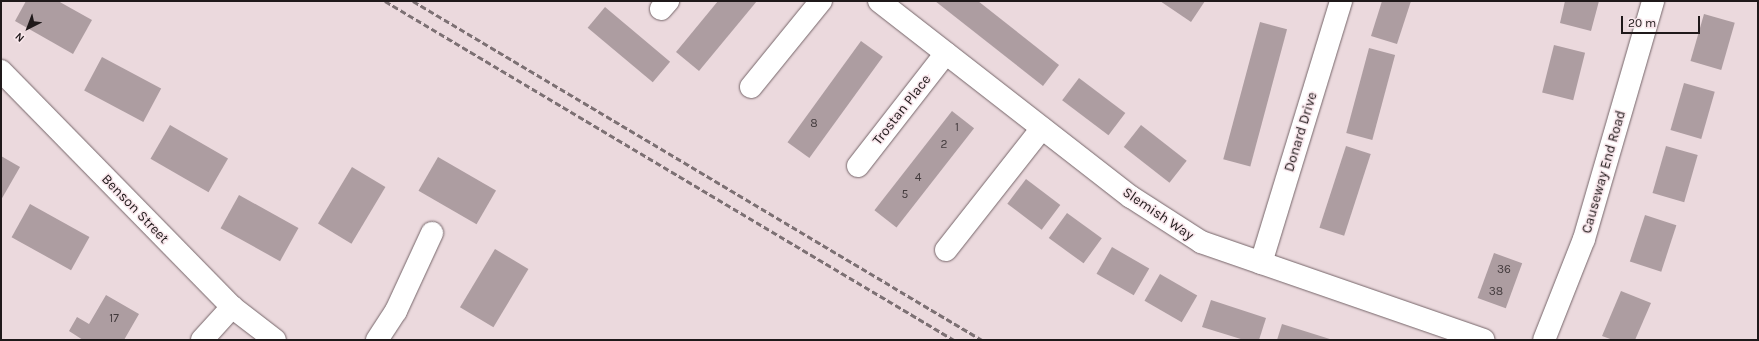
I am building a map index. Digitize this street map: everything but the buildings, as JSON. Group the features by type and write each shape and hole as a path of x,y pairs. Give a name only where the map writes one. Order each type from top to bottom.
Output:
{"street":[{"path":"751,87 822,1"},
{"name":"Slemish Way","path":"879,1 1042,128 1163,219 1201,242 1484,340"},
{"name":"Donard Drive","path":"1261,263 1341,1"},
{"name":"Causeway End Road","path":"1544,340 1584,239 1654,1"},
{"name":"Trostan Place","path":"858,166 946,53"},
{"name":"Benson Street","path":"1,71 232,307 276,340"},
{"path":"946,250 1042,128"},
{"path":"377,340 396,310 432,233"},
{"path":"202,340 232,307"}],"railway":[{"path":"385,1 954,340"},
{"path":"413,1 982,340"}]}
